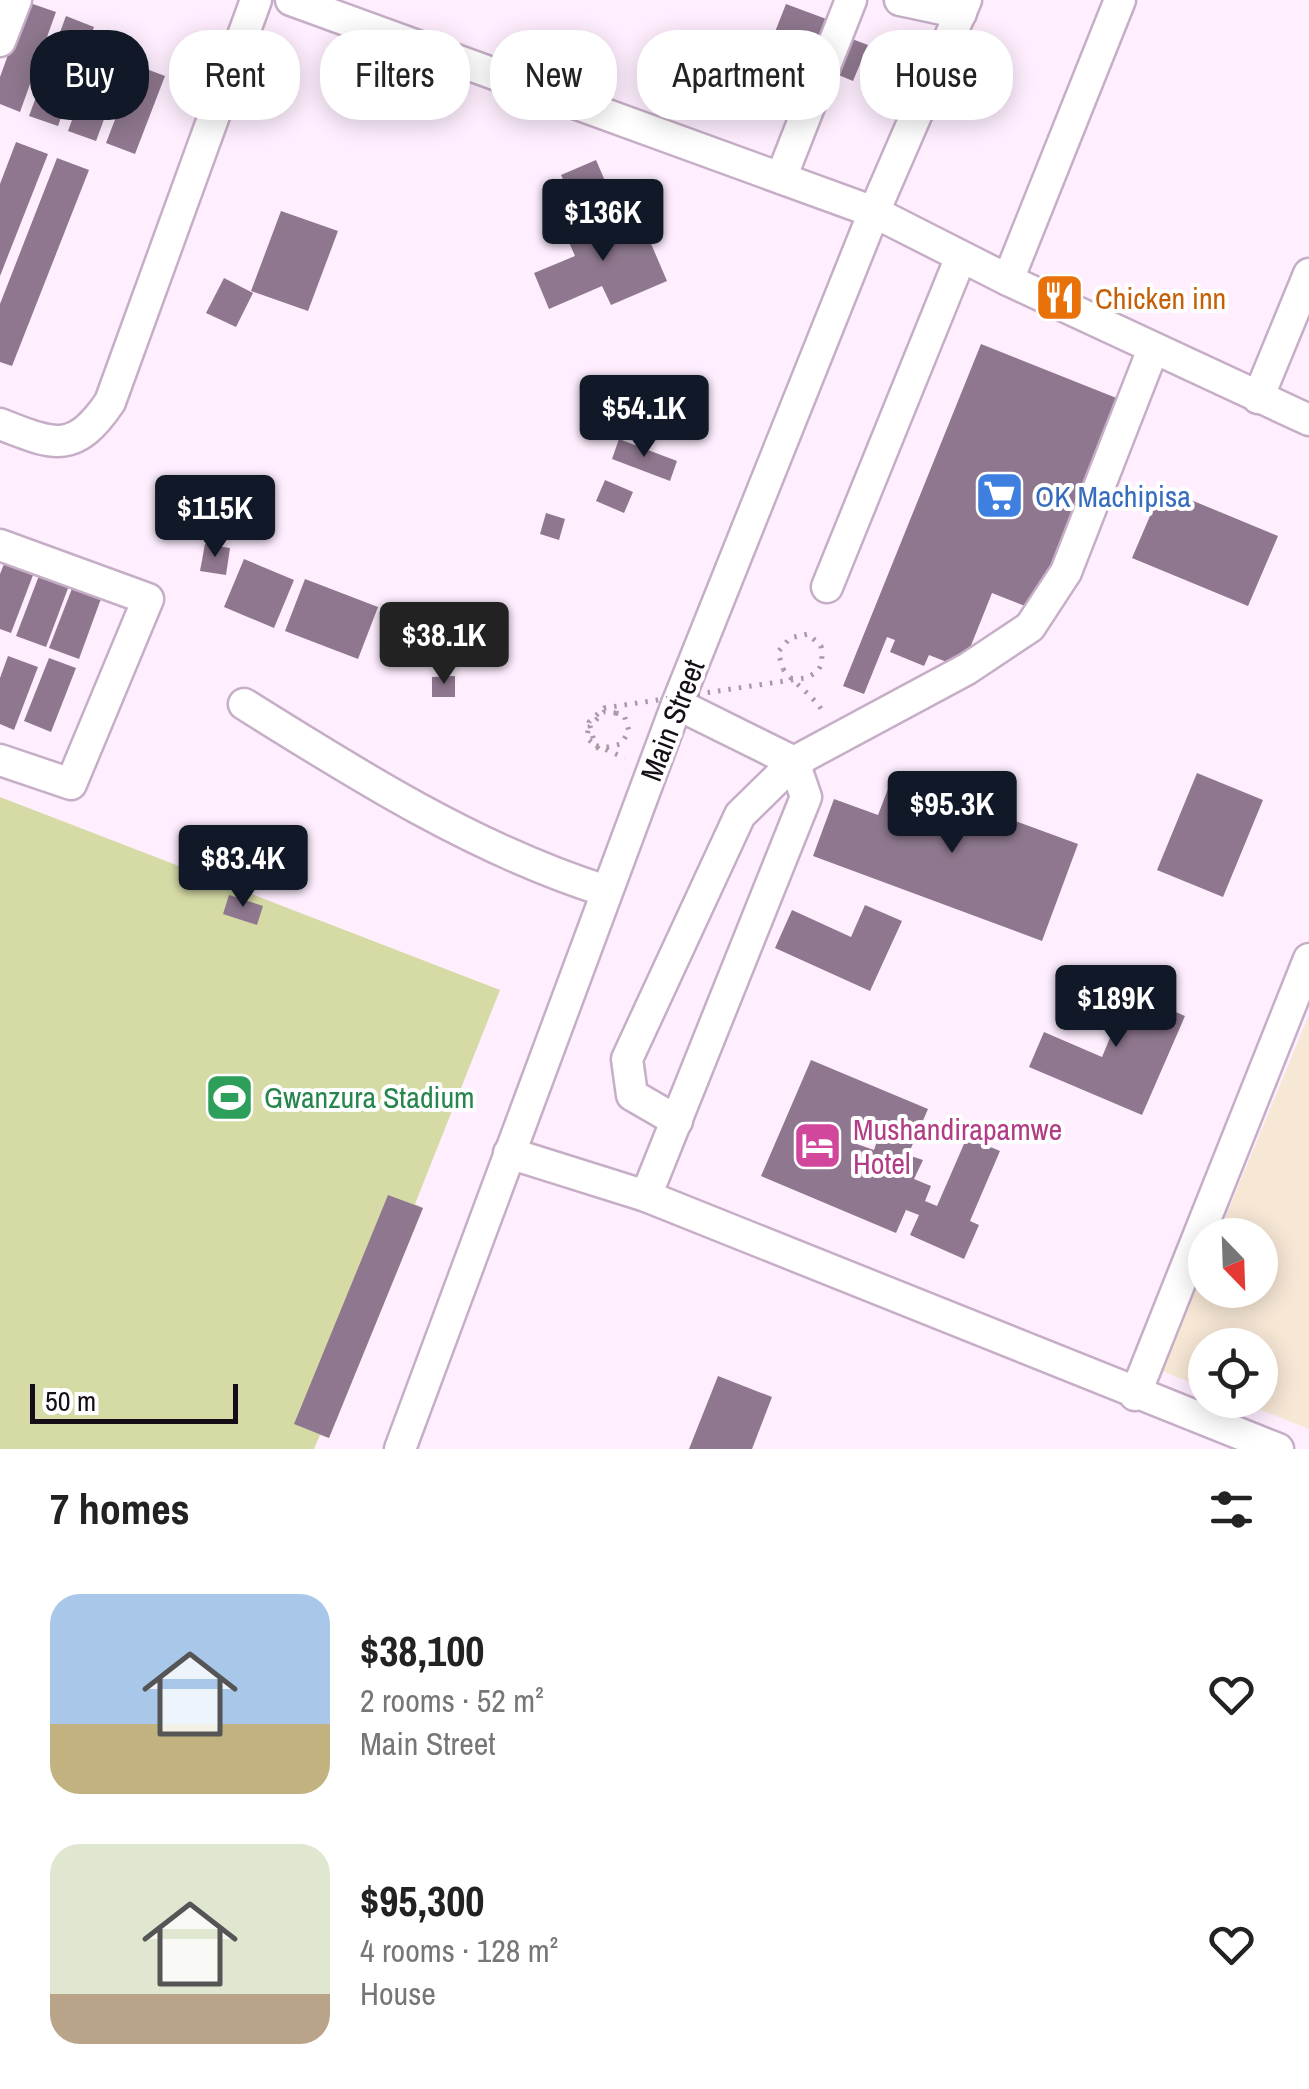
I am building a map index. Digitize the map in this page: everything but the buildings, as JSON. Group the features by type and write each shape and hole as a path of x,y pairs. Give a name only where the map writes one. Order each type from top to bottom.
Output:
{"street":[{"path":"0,41 16,0"},
{"path":"0,424 53,444 89,432 110,402 256,0"},
{"path":"291,0 874,212 960,259 1309,420"},
{"path":"781,178 851,0"},
{"path":"900,0 964,6"},
{"path":"1008,280 1120,0"},
{"name":"Main Street","path":"400,1449 677,704 874,212 964,6"},
{"path":"827,587 960,259"},
{"path":"1258,398 1309,274"},
{"path":"677,1121 632,1094 627,1058 740,815 794,762 839,740 1030,627 1066,572 1154,349"},
{"path":"0,545 148,598 70,784 0,760"},
{"path":"244,704 344,766 536,866 606,891"},
{"path":"646,1196 806,797 794,762 677,704"},
{"path":"1135,1394 1309,960"},
{"path":"509,1153 646,1196 1278,1449"}],"path":[{"path":"625,758 595,745 590,726 604,712 624,715 629,731 621,744 600,749 587,738 588,722 604,708 805,678 816,673 822,664 821,646 808,634 790,638 778,652 783,670 802,693 817,700 839,740"}],"shaded area":[{"path":"1309,1015 1309,1429 1278,1417 1278,1328 1188,1328 1188,1381 1162,1371 1188,1308 1278,1308 1278,1218 1225,1218"}],"green space":[{"name":"Gwanzura Stadium","path":"0,797 500,990 415,1204 423,1208 329,1438 320,1435 314,1449 0,1449"}],"place":[{"name":"Chicken inn","path":"1060,298"},
{"name":"OK Machipisa","path":"1000,496"},
{"name":"Gwanzura Stadium","path":"229,1097"},
{"name":"Mushandirapamwe Hotel","path":"818,1146"}]}
